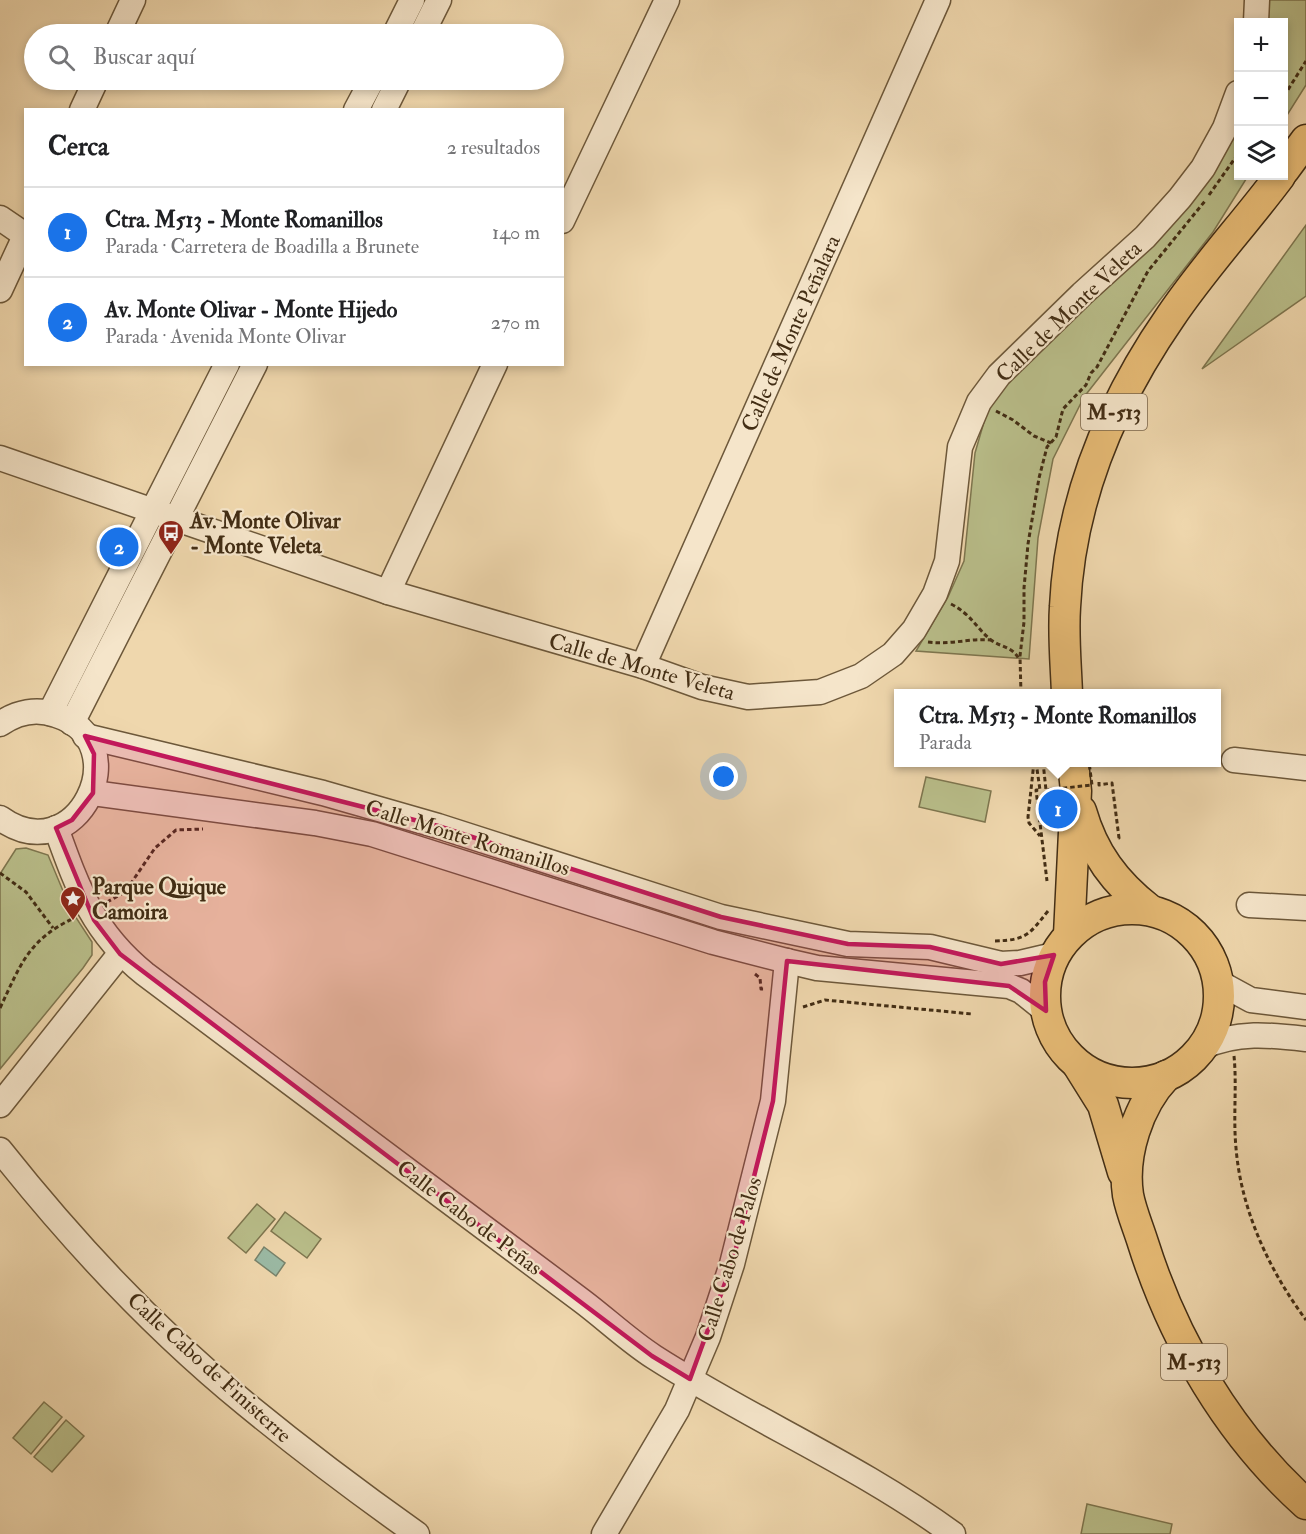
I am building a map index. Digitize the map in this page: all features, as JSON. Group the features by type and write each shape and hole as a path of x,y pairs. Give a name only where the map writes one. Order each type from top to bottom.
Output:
{"main road":[{"path":"1288,165 1306,140"},
{"name":"M-513","path":"1067,689 1065,609 1068,567 1078,509 1095,453 1148,349 1172,314 1277,180"},
{"path":"1078,1065 1094,1074 1121,1082 1148,1082 1166,1076 1186,1064 1203,1047 1216,1016 1218,982 1213,965 1195,936 1174,920 1150,910 1135,899 1103,864 1089,838 1082,776"},
{"path":"1082,776 1061,945 1046,982 1046,1011 1057,1041 1078,1065 1103,1105 1128,1194"},
{"path":"1061,945 1092,917 1106,912 1136,908 1150,910"},
{"name":"M-513","path":"1166,1076 1150,1096 1136,1128 1128,1172 1128,1194 1165,1305 1192,1358 1222,1407 1251,1445 1306,1504"}],"street":[{"path":"122,24 133,0"},
{"path":"400,24 412,0"},
{"path":"427,24 439,0"},
{"path":"564,218 667,0"},
{"name":"Calle de Monte Peñalara","path":"643,666 938,0"},
{"path":"1256,18 1257,0"},
{"path":"83,108 91,90"},
{"path":"358,108 367,90"},
{"path":"385,108 394,90"},
{"name":"Calle de Monte Veleta","path":"0,458 388,592 643,666 702,687 748,697 820,692 861,676 893,654 905,640 934,595 947,561 960,447 979,402 999,375 1082,294 1145,237 1180,198 1203,168 1225,128 1234,106"},
{"path":"0,218 24,233"},
{"path":"0,290 24,236"},
{"path":"69,724 153,510 225,366"},
{"path":"69,724 178,518 254,366"},
{"path":"388,592 494,366"},
{"name":"Calle Monte Romanillos","path":"6,715 69,724 323,793 438,826 721,917 848,944 930,947 978,959 1020,963 1061,945"},
{"path":"4,828 26,830 56,828 72,820 84,808 93,793 97,773 94,754 69,724"},
{"path":"1234,760 1306,768"},
{"name":"Calle Monte Romanillos","path":"93,793 315,823 372,834 741,950 787,961 845,970 1009,986 1022,991 1046,1011"},
{"name":"Calle Cabo de Peñas","path":"56,828 75,881 90,911 120,954 652,1356 822,1451 920,1510 953,1534"},
{"path":"1249,905 1306,908"},
{"path":"741,950 744,931 754,924"},
{"path":"845,970 855,956 848,944"},
{"path":"0,1105 120,954"},
{"name":"Calle Cabo de Palos","path":"604,1534 677,1410 708,1337 732,1264 773,1101 792,1000 787,961"},
{"path":"1218,982 1251,1000 1306,1007"},
{"path":"1203,1047 1225,1038 1246,1035 1306,1039"},
{"name":"Calle Cabo de Finisterre","path":"0,1150 64,1227 180,1346 246,1404 354,1489 417,1534"}],"path":[{"path":"1288,90 1306,61"},
{"path":"979,402 1013,420 1034,436 1051,443"},
{"path":"934,595 971,616 991,640"},
{"path":"905,640 917,644 925,641 943,644 962,643 975,638 991,640 1013,651 1020,664"},
{"path":"1034,767 1028,817 1029,823 1042,839"},
{"path":"1036,767 1040,790 1036,790 1048,882"},
{"path":"1044,767 1047,790 1092,785 1090,767"},
{"path":"1082,776 1099,785 1112,783 1119,838 1114,839"},
{"path":"0,1008 32,946 53,928 125,892 154,848 176,830 209,829"},
{"path":"0,873 26,892 53,928"},
{"path":"978,959 981,942 1019,940 1029,935 1051,904"},
{"path":"754,972 760,978 761,988 792,1000 825,1000 972,1014"},
{"path":"1233,1053 1236,1151 1255,1232 1287,1294 1306,1320"}],"highlighted area":[{"path":"85,736 438,826 721,917 848,944 930,947 1001,964 1054,955 1045,982 1046,1011 1009,986 787,961 773,1101 732,1264 690,1379 652,1356 120,954 94,920 56,828 72,820 93,793 94,754"}],"green space":[{"path":"1267,0 1306,0 1306,85 1288,114 1288,18 1266,18"},
{"path":"1234,137 1234,180 1246,180 1213,232 1084,397 1053,459 1038,538 1029,659 916,651 948,597 964,561 975,453 986,415 1005,381 1216,169"},
{"path":"1306,225 1306,296 1202,369"},
{"path":"926,777 991,791 985,822 919,807"},
{"path":"26,848 48,855 71,910 92,942 92,955 0,1069 0,874 16,849"},
{"path":"257,1204 275,1219 246,1253 228,1238"},
{"path":"285,1212 321,1239 307,1258 271,1231"},
{"path":"44,1402 62,1417 31,1454 13,1438"},
{"path":"66,1420 84,1436 52,1472 34,1457"},
{"path":"1087,1504 1172,1524 1170,1534 1081,1534"}],"shaded area":[{"path":"264,1247 285,1263 276,1276 255,1260"}],"place":[{"name":"Av. Monte Olivar - Monte Hijedo","path":"119,547"},
{"name":"Av. Monte Olivar - Monte Veleta","path":"171,556"},
{"name":"Ctra. M513 - Monte Romanillos","path":"1058,809"},
{"name":"Parque Quique Camoira","path":"73,922"}]}
